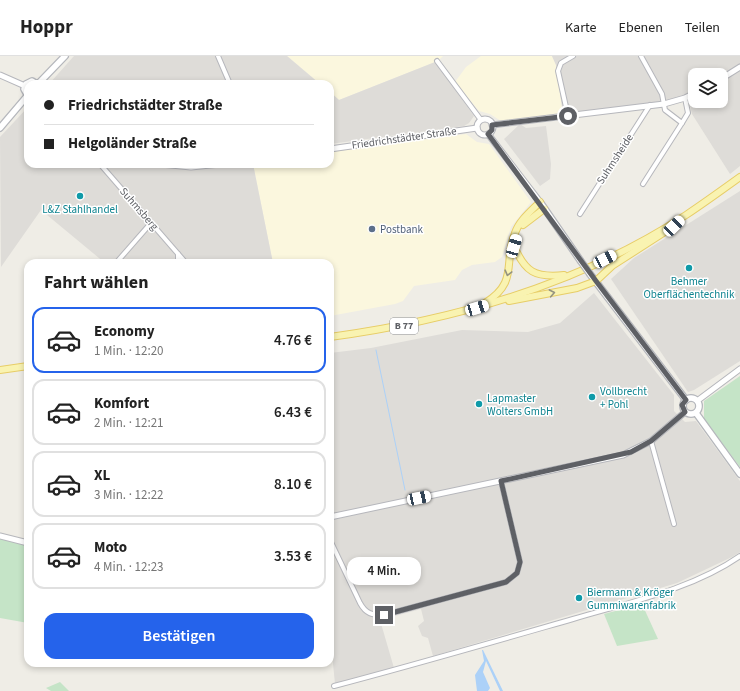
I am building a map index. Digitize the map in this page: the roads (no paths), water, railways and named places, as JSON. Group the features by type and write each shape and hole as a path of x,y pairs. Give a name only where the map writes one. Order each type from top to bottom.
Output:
{"main road":[{"path":"41,80 65,56"},
{"path":"0,128 24,100"},
{"name":"B 77","path":"334,337 399,327 486,306 571,274 638,242 685,216 740,177"},
{"path":"477,308 494,298 504,286 510,270 514,235 519,224 540,202 590,274 686,400"},
{"path":"544,209 522,226 514,246 521,261 526,267 537,275 549,277 571,274"},
{"path":"486,306 576,288 596,281 612,266 674,226 685,216"},
{"path":"0,370 24,367"},
{"path":"692,398 697,401 699,407 696,413 691,415 685,412 682,405 686,400 692,398"},
{"path":"696,413 740,474"}],"street":[{"path":"218,56 228,80"},
{"path":"568,116 558,71 561,63 573,56"},
{"path":"641,56 662,94 665,110 682,123"},
{"path":"437,61 481,120"},
{"path":"728,75 740,67"},
{"path":"0,75 24,86"},
{"path":"492,125 664,104 688,96"},
{"path":"643,184 688,112 685,98"},
{"name":"Suhmsheide","path":"580,214 650,105"},
{"path":"481,120 489,120 492,125 492,130 488,134 482,134 477,128 481,120"},
{"name":"Friedrichstädter Straße","path":"334,148 477,128"},
{"path":"488,134 540,202"},
{"name":"Suhmsberg","path":"103,168 182,259"},
{"path":"120,259 151,223"},
{"path":"178,254 178,259"},
{"path":"697,401 740,369"},
{"path":"334,516 623,455 651,441 685,412"},
{"path":"651,441 674,524"},
{"path":"334,548 360,603 364,610 372,615 384,615 506,582 517,573 520,562 501,481"},
{"path":"0,536 24,542"},
{"path":"334,686 418,664 674,588 728,565 740,556"}],"water":[{"path":"482,650 503,691 500,691 486,661 483,672 490,688 488,691 477,691 475,675 484,661"}],"waterway":[{"path":"376,350 405,490"}],"place":[{"name":"L&Z Stahlhandel","path":"80,196"},
{"name":"Postbank","path":"372,229"},
{"name":"Behmer Oberflächentechnik","path":"689,268"},
{"name":"Vollbrecht + Pohl","path":"592,397"},
{"name":"Lapmaster Wolters GmbH","path":"479,404"},
{"name":"Biermann & Kröger Gummiwarenfabrik","path":"579,598"}]}
